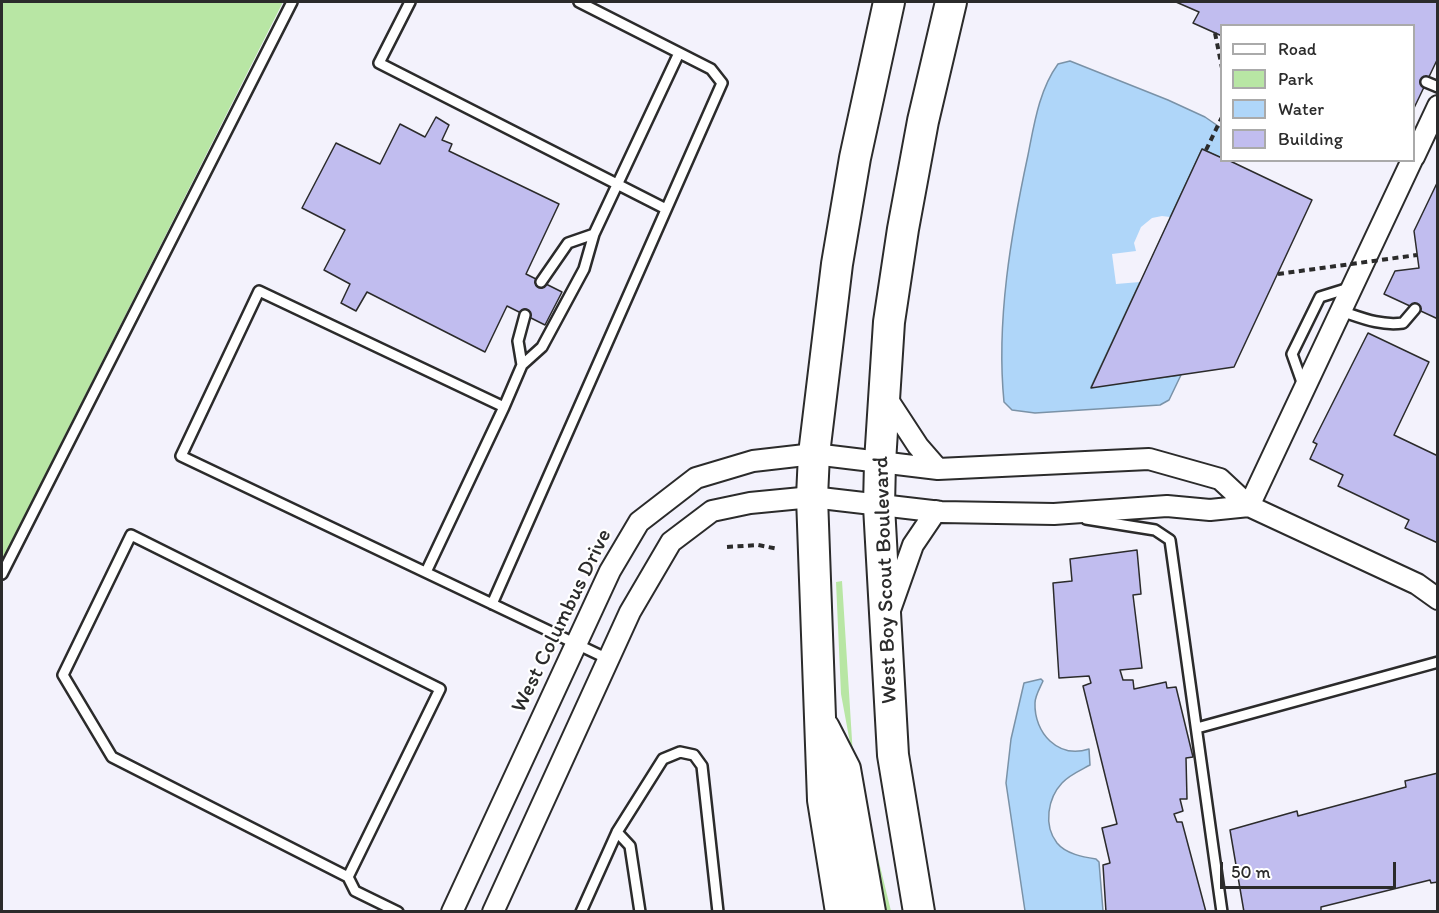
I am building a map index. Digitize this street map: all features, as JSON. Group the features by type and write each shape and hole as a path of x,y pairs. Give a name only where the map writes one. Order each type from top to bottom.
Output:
{"main road":[{"path":"841,912 823,800 812,497 814,454 839,253 855,158 889,2"},
{"name":"West Boy Scout Boulevard","path":"919,912 893,755 879,506 880,462 889,322 903,229 923,121 951,2"},
{"path":"819,720 845,769 870,912"}],"street":[{"path":"1415,150 1437,106"},
{"path":"1249,506 1409,162"},
{"path":"884,394 918,446 938,469"},
{"name":"West Columbus Drive","path":"452,912 610,571 639,522 696,478 753,461 814,454 938,469 1149,459 1220,479 1249,506"},
{"path":"493,912 630,612 671,543 712,511 750,503 812,497 936,512 1054,514 1167,506 1210,510 1249,506 1417,584 1437,599"},
{"path":"886,624 913,545 936,512"}],"lane":[{"path":"2,574 292,2"},
{"path":"410,2 379,63 666,209"},
{"path":"492,604 722,83 711,69 579,2"},
{"path":"426,572 522,365 542,347 584,269 594,234 679,52"},
{"path":"1426,82 1437,87"},
{"path":"541,282 568,243 594,234"},
{"path":"1304,389 1292,354 1320,297 1352,288"},
{"path":"504,407 259,291 181,456 608,659"},
{"path":"1341,311 1379,324 1392,324 1403,323 1415,309"},
{"path":"522,365 518,342 525,315"},
{"path":"1054,514 1155,530 1170,540 1222,912"},
{"path":"348,877 440,689 131,535 63,675 112,757 348,877 355,891 398,912"},
{"path":"1197,728 1437,662"},
{"path":"581,912 617,832 663,759 680,752 694,756 702,766 718,912"},
{"path":"617,832 630,846 640,912"}],"path":[{"path":"1215,33 1220,62"},
{"path":"1206,150 1220,119"},
{"path":"1278,274 1417,255"},
{"path":"727,547 758,545 778,549"}],"green space":[{"path":"2,2 283,2 2,560"},
{"path":"842,581 853,756 891,911 881,911 841,694 836,582"}],"water":[{"path":"1070,61 1168,100 1205,117 1220,127 1220,158 1202,149 1091,387 1181,375 1169,400 1160,405 1035,413 1012,410 1004,402 1002,340 1011,247 1035,120 1046,85 1058,64"},
{"path":"1041,679 1043,681 1035,703 1036,714 1043,733 1058,747 1078,751 1089,749 1090,765 1068,778 1057,789 1049,812 1050,828 1057,843 1065,850 1096,859 1099,862 1103,911 1025,911 1006,783 1011,739 1024,683"}],"pier":[{"path":"1170,217 1140,282 1116,284 1112,254 1136,251 1134,243 1141,227 1152,218"}],"building":[{"path":"1176,2 1438,2 1438,58 1415,106 1415,24 1220,24 1220,35 1193,23 1199,12"},
{"path":"436,117 449,125 442,140 452,144 449,151 559,204 526,274 562,292 545,325 507,306 485,352 367,292 356,311 341,303 350,284 324,270 345,230 302,208 336,143 380,164 400,124 425,137"},
{"path":"1202,149 1220,157 1220,162 1232,162 1312,200 1234,367 1091,388"},
{"path":"1438,181 1438,319 1384,294 1395,271 1419,268 1414,231"},
{"path":"1368,333 1429,362 1394,435 1438,456 1438,543 1405,528 1409,520 1338,486 1343,475 1310,459 1317,444 1313,442"},
{"path":"1137,550 1141,594 1133,595 1142,668 1120,670 1123,680 1133,680 1134,689 1166,682 1167,688 1176,687 1193,757 1186,758 1187,799 1180,799 1183,811 1174,814 1177,822 1182,822 1206,912 1106,912 1103,865 1110,863 1102,828 1117,824 1083,686 1091,683 1089,676 1059,678 1053,583 1072,581 1070,559"},
{"path":"1438,773 1438,882 1431,883 1430,880 1321,907 1321,912 1244,912 1230,830 1297,811 1298,816 1406,787 1405,781"}]}
